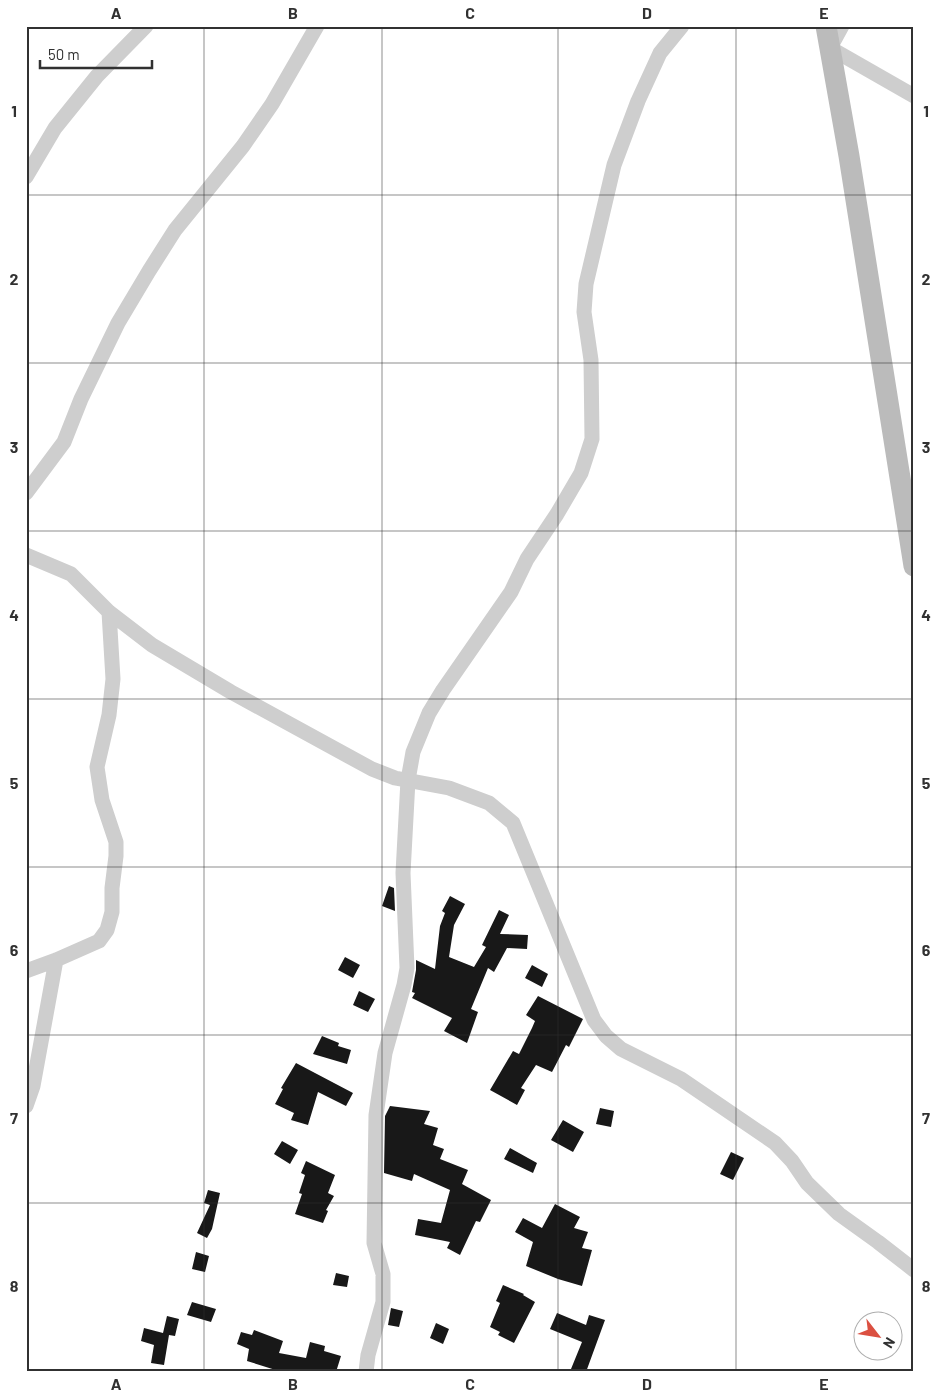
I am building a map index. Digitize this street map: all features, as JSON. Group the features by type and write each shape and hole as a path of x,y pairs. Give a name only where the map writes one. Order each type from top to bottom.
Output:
{"main road":[{"path":"826,26 849,156 914,566"}],"street":[{"path":"26,177 55,128 97,76 146,26"},
{"path":"26,493 64,442 81,399 118,323 149,271 175,230 243,146 272,104 316,26"},
{"path":"366,1372 383,1302 383,1274 374,1243 376,1115 385,1053 407,968 403,873 408,780 413,752 429,713 511,592 527,559 581,473 592,440 591,360 584,312 586,284 614,165 624,138 638,101 660,53 682,26"},
{"path":"842,26 830,48 914,96"},
{"path":"26,555 71,574 109,612 152,644 231,692 372,769 408,780 448,788 489,803 513,823 594,1020 606,1036 621,1049 681,1079 775,1143 792,1161 807,1183 839,1214 914,1270"},
{"path":"26,971 99,942 107,930 112,912 116,842 102,800 97,767 108,715 113,679 109,612"},
{"path":"26,1106 33,1086 56,960"}],"building":[{"path":"389,886 394,888 395,911 382,906"},
{"path":"450,896 465,904 454,925 449,957 474,967 486,947 482,945 499,910 509,915 500,934 528,935 527,949 507,948 494,972 488,968 471,1009 478,1012 467,1043 444,1031 452,1018 412,998 415,993 412,992 416,960 435,969 440,926 445,913 442,911"},
{"path":"345,957 360,965 353,978 338,970"},
{"path":"532,965 548,974 542,987 525,978"},
{"path":"359,991 375,999 368,1012 353,1005"},
{"path":"538,996 583,1019 569,1047 566,1045 552,1072 536,1065 521,1088 525,1090 517,1105 490,1090 513,1051 519,1054 535,1021 526,1015"},
{"path":"322,1036 339,1043 338,1046 351,1050 347,1064 313,1054"},
{"path":"296,1063 353,1093 346,1106 318,1092 308,1125 291,1120 294,1113 275,1104 283,1089 281,1088"},
{"path":"390,1106 430,1111 424,1124 438,1128 433,1145 444,1149 440,1159 468,1170 462,1184 491,1200 480,1222 476,1221 460,1255 447,1248 450,1242 415,1235 418,1219 441,1223 450,1190 414,1174 412,1181 384,1173 385,1116"},
{"path":"600,1108 614,1111 611,1127 596,1124"},
{"path":"563,1120 584,1132 573,1152 551,1140"},
{"path":"282,1141 298,1150 290,1164 274,1154"},
{"path":"510,1148 537,1163 533,1173 504,1159"},
{"path":"731,1152 744,1158 733,1180 720,1174"},
{"path":"306,1161 335,1175 328,1193 334,1196 326,1210 328,1211 323,1223 295,1214 302,1194 299,1193 305,1175 301,1173"},
{"path":"208,1190 220,1193 212,1229 207,1238 197,1233 210,1205 204,1203"},
{"path":"555,1204 580,1217 574,1228 588,1232 582,1248 592,1250 582,1286 526,1266 533,1242 515,1232 523,1218 542,1228"},
{"path":"196,1252 209,1256 205,1272 192,1269"},
{"path":"336,1273 349,1276 347,1287 333,1285"},
{"path":"503,1285 524,1294 535,1302 514,1343 498,1335 500,1332 490,1327 500,1303 496,1301"},
{"path":"192,1302 216,1309 211,1322 187,1315"},
{"path":"391,1308 403,1311 399,1327 388,1325"},
{"path":"557,1313 586,1325 589,1315 605,1320 586,1372 577,1372 571,1369 582,1342 550,1329"},
{"path":"167,1316 179,1319 175,1336 169,1335 164,1365 151,1363 154,1345 141,1341 144,1328 163,1333"},
{"path":"436,1323 449,1329 443,1344 430,1338"},
{"path":"254,1330 283,1341 279,1353 306,1358 310,1342 325,1346 324,1351 341,1356 336,1372 282,1372 247,1361 249,1349 237,1344 241,1332 252,1335"}]}
